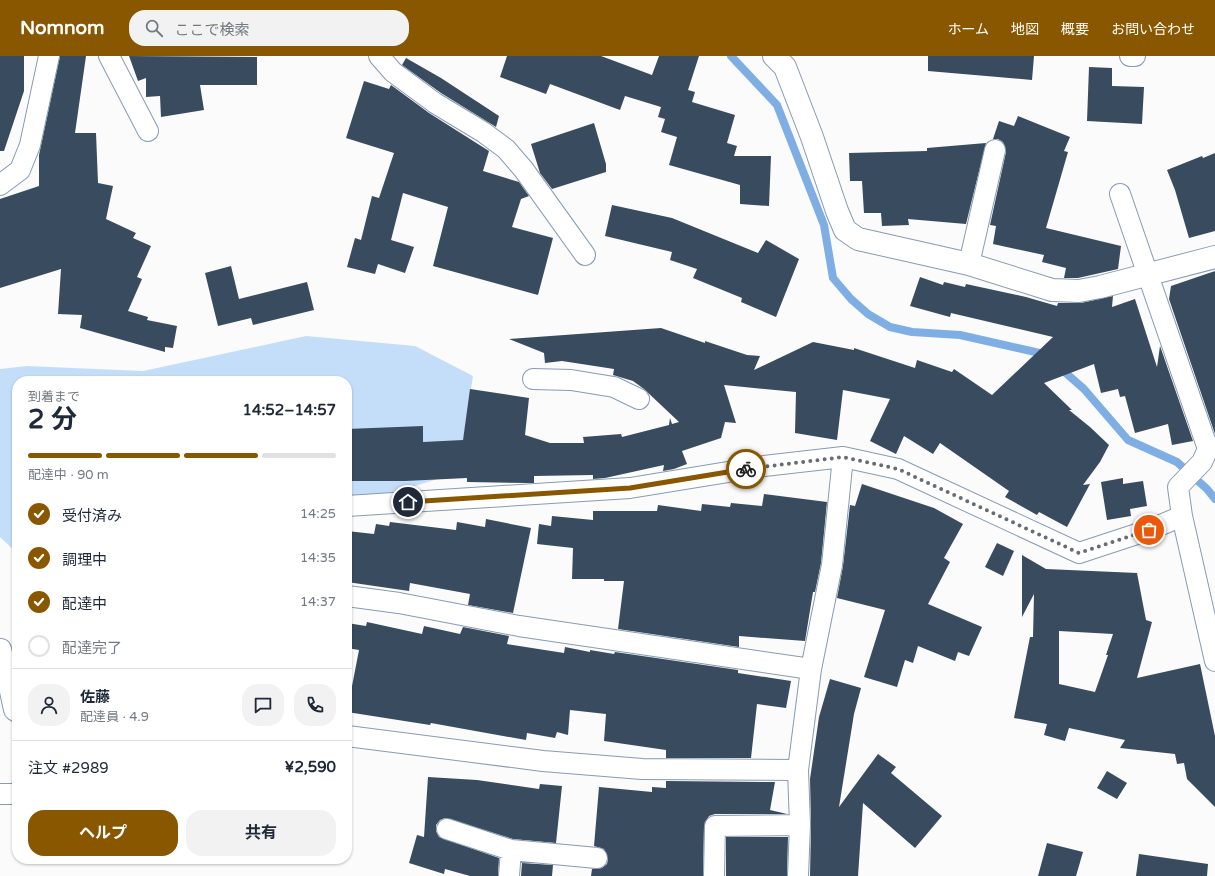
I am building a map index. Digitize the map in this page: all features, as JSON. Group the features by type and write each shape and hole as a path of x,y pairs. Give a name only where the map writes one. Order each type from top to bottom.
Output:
{"street":[{"path":"0,185 20,170 30,145 49,56"},
{"path":"109,56 148,131"},
{"path":"379,56 393,72 436,103 483,132 506,149 524,170 585,255"},
{"path":"774,56 785,67 812,137 837,211 846,230 858,239 969,264 1052,290 1079,291 1100,288 1147,274 1215,257"},
{"path":"1130,56 1135,56"},
{"path":"969,264 995,150"},
{"path":"1120,194 1208,452 1184,482 1178,487 1182,516 1210,617 1215,661"},
{"path":"533,379 571,380 614,387 639,399"},
{"path":"352,506 630,488 764,466 843,457 898,469 1079,553 1149,530 1182,516"},
{"path":"798,876 800,825 798,770 811,669 832,565 843,457"},
{"path":"352,597 399,603 519,626 811,669"},
{"path":"6,648 12,694"},
{"path":"352,737 543,761 642,769 798,770"},
{"path":"0,794 12,794"},
{"path":"714,876 715,826 800,825"},
{"path":"447,829 512,850 597,858"},
{"path":"509,876 512,850"}],"shaded area":[{"path":"306,336 415,346 473,376 458,473 352,505 352,376 12,376 12,548 0,537 0,369 27,366 143,371"}],"building":[{"path":"0,56 24,56 24,91 4,151 0,151"},
{"path":"60,56 86,56 75,133 96,133 98,183 113,186 106,219 136,233 133,238 151,246 137,277 142,279 128,311 148,317 147,320 177,326 173,348 165,347 165,352 80,328 82,315 58,314 61,269 0,288 0,199 39,186 39,155"},
{"path":"129,56 257,57 257,85 200,85 204,110 161,117 160,96 146,97 146,78 138,81"},
{"path":"507,56 601,56 652,75 659,56 699,56 688,90 695,92 692,102 735,115 727,143 737,146 734,156 771,156 769,206 740,204 740,185 669,165 677,137 661,132 665,119 658,117 661,107 625,96 620,110 550,84 546,94 500,77"},
{"path":"928,56 1034,56 1032,80 928,71"},
{"path":"406,58 441,78 499,116 496,127 441,93 402,65"},
{"path":"1089,67 1112,68 1112,86 1144,87 1142,124 1087,121"},
{"path":"364,81 389,89 391,85 429,113 489,151 483,171 519,182 529,196 521,199 512,227 553,238 538,295 433,266 448,207 403,193 391,240 414,247 405,273 378,264 375,274 347,267 355,238 361,240 372,196 379,198 394,153 346,138"},
{"path":"1018,116 1070,137 1064,151 1068,152 1046,228 1121,246 1118,269 1078,278 1064,278 1066,268 1042,262 1044,255 993,244 996,226 990,225 1006,152 1003,142 998,139 993,139 999,121 1014,126"},
{"path":"594,123 606,164 606,172 552,189 540,173 531,144"},
{"path":"986,143 966,224 908,219 909,225 882,226 881,213 864,213 862,181 850,181 849,153 927,151 927,148"},
{"path":"1215,153 1215,231 1189,238 1175,190 1167,170 1202,156 1203,158"},
{"path":"612,205 672,218 758,253 766,240 799,259 776,317 741,302 742,298 693,278 697,269 670,260 672,252 605,236"},
{"path":"231,266 239,299 307,282 314,310 253,325 251,318 218,326 205,273"},
{"path":"1215,271 1215,434 1169,299 1171,286"},
{"path":"920,277 943,285 944,282 965,287 966,284 1026,297 1057,306 1058,303 1081,303 1113,296 1112,307 1135,299 1157,367 1160,346 1193,441 1172,445 1168,424 1135,433 1125,396 1120,397 1118,389 1101,393 1094,364 1044,383 1072,410 1069,410 1109,445 1100,462 1083,485 1090,484 1067,527 1039,512 1037,515 1005,497 1009,491 940,443 933,454 904,436 896,454 870,441 890,399 843,390 837,440 795,433 796,392 724,385 736,423 725,422 721,438 682,451 687,464 674,469 663,471 664,465 605,478 593,479 593,475 534,476 534,483 467,482 467,478 405,481 352,481 352,429 423,426 423,442 463,440 470,389 529,398 525,435 550,443 584,443 583,437 621,434 622,437 669,425 670,418 672,424 679,422 644,389 633,381 613,375 614,369 562,361 545,363 544,353 509,339 661,328 747,355 760,356 754,370 813,342 854,350 854,348 915,368 917,360 952,372 954,369 992,395 1053,337 951,313 950,317 910,306"},
{"path":"1123,478 1123,484 1143,481 1147,506 1130,509 1131,516 1107,520 1101,482"},
{"path":"862,484 934,508 963,524 944,558 950,562 928,604 982,627 969,656 958,652 955,661 918,646 913,663 905,660 897,687 864,677 885,610 837,598 843,566 850,505 855,506"},
{"path":"764,494 827,502 821,563 815,592 813,592 805,641 739,636 739,647 618,629 624,581 604,581 604,579 572,579 573,548 537,544 539,524 551,526 552,516 593,520 593,511 657,511 658,505 701,511 702,504 730,507 731,503 762,506"},
{"path":"486,519 531,528 513,613 468,605 470,594 410,583 409,591 352,583 352,532 374,534 376,524 389,526 390,522 456,530 457,522 485,527"},
{"path":"997,543 1014,551 1003,576 985,567"},
{"path":"1022,555 1046,569 1137,573 1146,620 1152,622 1137,678 1200,664 1215,736 1215,807 1187,779 1184,763 1177,764 1175,754 1120,748 1125,740 1069,728 1065,741 1044,735 1047,724 1014,718 1030,637 1033,637 1034,594 1022,617","holes":["1059,631 1113,634 1106,655 1108,655 1095,692 1059,684"]},
{"path":"367,622 422,634 424,626 460,634 463,627 509,636 507,644 564,653 565,647 590,652 590,650 614,654 615,652 738,670 738,673 791,681 786,708 757,704 751,758 666,758 666,750 604,741 606,714 570,710 568,735 557,732 555,738 527,733 526,740 431,723 430,725 352,713 352,686 359,650 352,649 352,624 366,626"},
{"path":"830,679 861,688 854,714 839,807 878,754 896,767 891,773 942,816 915,848 863,803 858,876 810,876 810,779 819,717"},
{"path":"1107,771 1127,783 1117,799 1097,788"},
{"path":"428,777 477,780 539,789 540,784 562,786 556,843 513,839 445,818 440,820 436,825 436,831 439,837 499,858 498,876 470,876 445,869 444,874 409,863 417,835 424,837"},
{"path":"666,781 775,782 770,810 787,814 715,814 709,816 704,826 703,876 591,876 592,869 602,868 607,864 608,859 604,849 594,846 599,787 652,792 652,787 666,788"},
{"path":"726,837 788,837 787,876 726,876"},
{"path":"1047,843 1083,852 1076,876 1038,876"},
{"path":"1139,854 1208,864 1207,876 1136,876"},
{"path":"522,863 553,865 552,876 521,876"}],"waterway":[{"path":"731,56 777,105 824,225 833,278 851,299 868,314 890,327 912,332 960,335 1044,354 1046,356"},
{"path":"1059,367 1084,389 1128,440 1177,462 1207,489 1215,499"}],"way so far":[{"path":"746,469 843,457 898,469 1079,553 1149,530"}],"route":[{"path":"408,502 630,488 746,469"}]}
